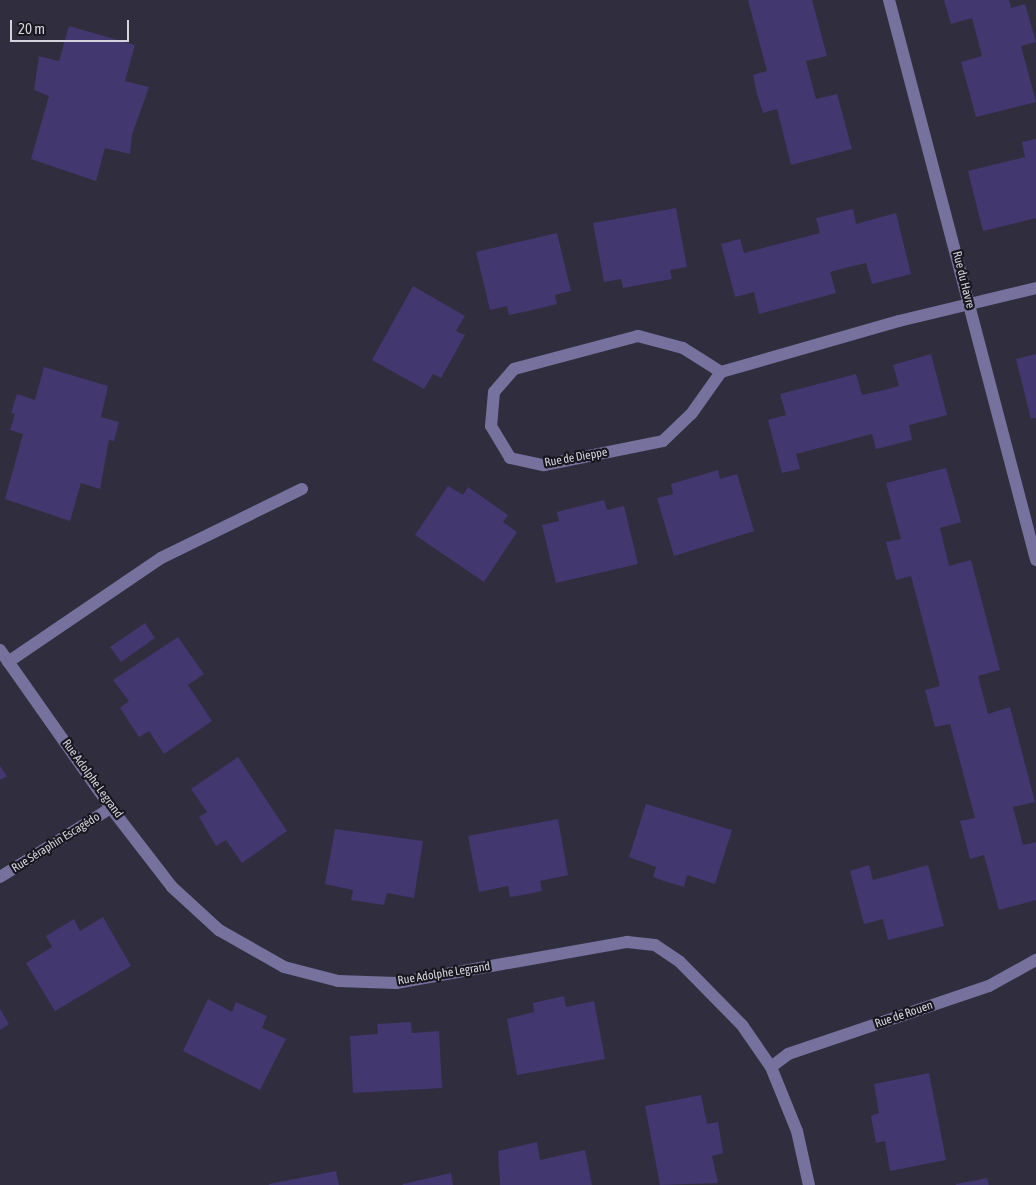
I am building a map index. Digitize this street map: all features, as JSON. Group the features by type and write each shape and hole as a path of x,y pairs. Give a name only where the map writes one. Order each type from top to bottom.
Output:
{"street":[{"name":"Rue du Havre","path":"889,0 1036,560"},
{"path":"721,372 899,321 1036,288"},
{"name":"Rue de Dieppe","path":"638,336 683,348 721,372 692,412 663,441 544,466 510,458 491,426 494,392 514,369 638,336"},
{"path":"8,662 161,558 302,489"},
{"name":"Rue Adolphe Legrand","path":"0,650 112,808 172,887 219,930 284,967 338,980 396,983 627,942 655,945 680,962 742,1025 771,1067 797,1131 809,1185"},
{"name":"Rue Séraphin Escagédo","path":"0,877 112,808"},
{"name":"Rue de Rouen","path":"771,1067 788,1054 989,986 1036,960"}],"building":[{"path":"748,0 812,0 827,56 806,61 816,99 837,94 852,149 791,165 777,109 763,113 757,94 753,75 767,71"},
{"path":"944,0 1009,0 1011,8 1025,4 1036,42 1021,46 1036,102 976,117 961,62 982,56 972,18 951,24"},
{"path":"69,26 135,45 125,81 149,87 132,135 130,154 105,148 96,181 31,159 49,96 34,90 39,56 59,61"},
{"path":"1036,139 1036,218 983,231 968,171 1025,157 1022,142"},
{"path":"676,208 687,267 670,270 672,279 623,288 621,279 604,282 593,223"},
{"path":"853,209 856,224 896,213 911,274 872,284 866,263 830,272 836,293 759,314 754,292 735,297 721,244 740,239 744,253 820,233 816,218"},
{"path":"557,233 571,291 555,295 557,304 533,310 509,315 507,306 490,310 476,252"},
{"path":"413,286 465,316 456,331 465,335 441,378 433,374 424,389 372,360"},
{"path":"931,354 947,415 909,425 912,440 876,449 872,434 796,454 800,469 782,473 768,420 786,415 780,394 856,374 862,395 899,386 893,365"},
{"path":"1036,354 1036,418 1031,419 1016,359"},
{"path":"44,367 108,386 101,417 119,422 114,441 109,440 100,489 81,483 70,521 5,499 23,434 10,430 15,414 11,413 17,394 35,400"},
{"path":"946,468 961,522 940,528 949,566 971,560 1000,670 978,676 988,714 1010,707 1035,802 1013,807 1023,845 1036,842 1036,900 999,910 984,855 970,859 960,821 975,818 950,724 935,727 925,690 940,686 911,576 896,580 886,542 901,539 886,483"},
{"path":"718,470 720,479 737,474 754,531 674,556 657,498 673,494 671,484"},
{"path":"448,486 463,495 468,487 508,515 503,522 517,532 484,582 415,535"},
{"path":"604,500 607,510 624,506 638,564 556,583 542,525 559,521 557,512"},
{"path":"145,623 155,638 121,662 110,647"},
{"path":"178,637 204,674 188,685 212,721 164,754 149,731 139,737 120,708 129,701 113,680"},
{"path":"238,757 287,831 242,863 226,840 216,846 199,817 207,812 191,789"},
{"path":"0,766 7,776 0,780"},
{"path":"646,804 732,830 715,884 687,875 684,887 667,882 653,877 656,867 629,857"},
{"path":"558,819 568,875 540,881 542,891 523,895 510,897 508,886 479,892 468,836"},
{"path":"335,829 423,841 414,898 387,893 384,905 351,900 353,890 325,884"},
{"path":"869,865 873,880 928,865 944,926 888,940 883,919 864,924 850,871"},
{"path":"103,917 131,966 55,1011 26,963 52,947 46,936 74,919 80,931"},
{"path":"564,996 566,1007 594,1001 605,1059 517,1075 507,1019 534,1012 533,1003"},
{"path":"208,999 232,1012 236,1002 267,1016 262,1028 286,1039 260,1090 183,1051"},
{"path":"0,1009 9,1024 0,1030"},
{"path":"411,1022 412,1033 439,1031 442,1088 353,1093 350,1036 378,1034 377,1024"},
{"path":"929,1073 946,1160 890,1171 885,1141 876,1143 871,1116 879,1113 874,1084"},
{"path":"701,1095 707,1124 718,1122 723,1153 712,1156 718,1183 660,1185 645,1106"},
{"path":"537,1142 540,1160 585,1150 592,1185 500,1185 498,1151"},
{"path":"336,1171 339,1185 269,1185 269,1184"},
{"path":"451,1173 453,1185 403,1185 403,1184"},
{"path":"987,1178 989,1185 956,1185 956,1184"}]}
